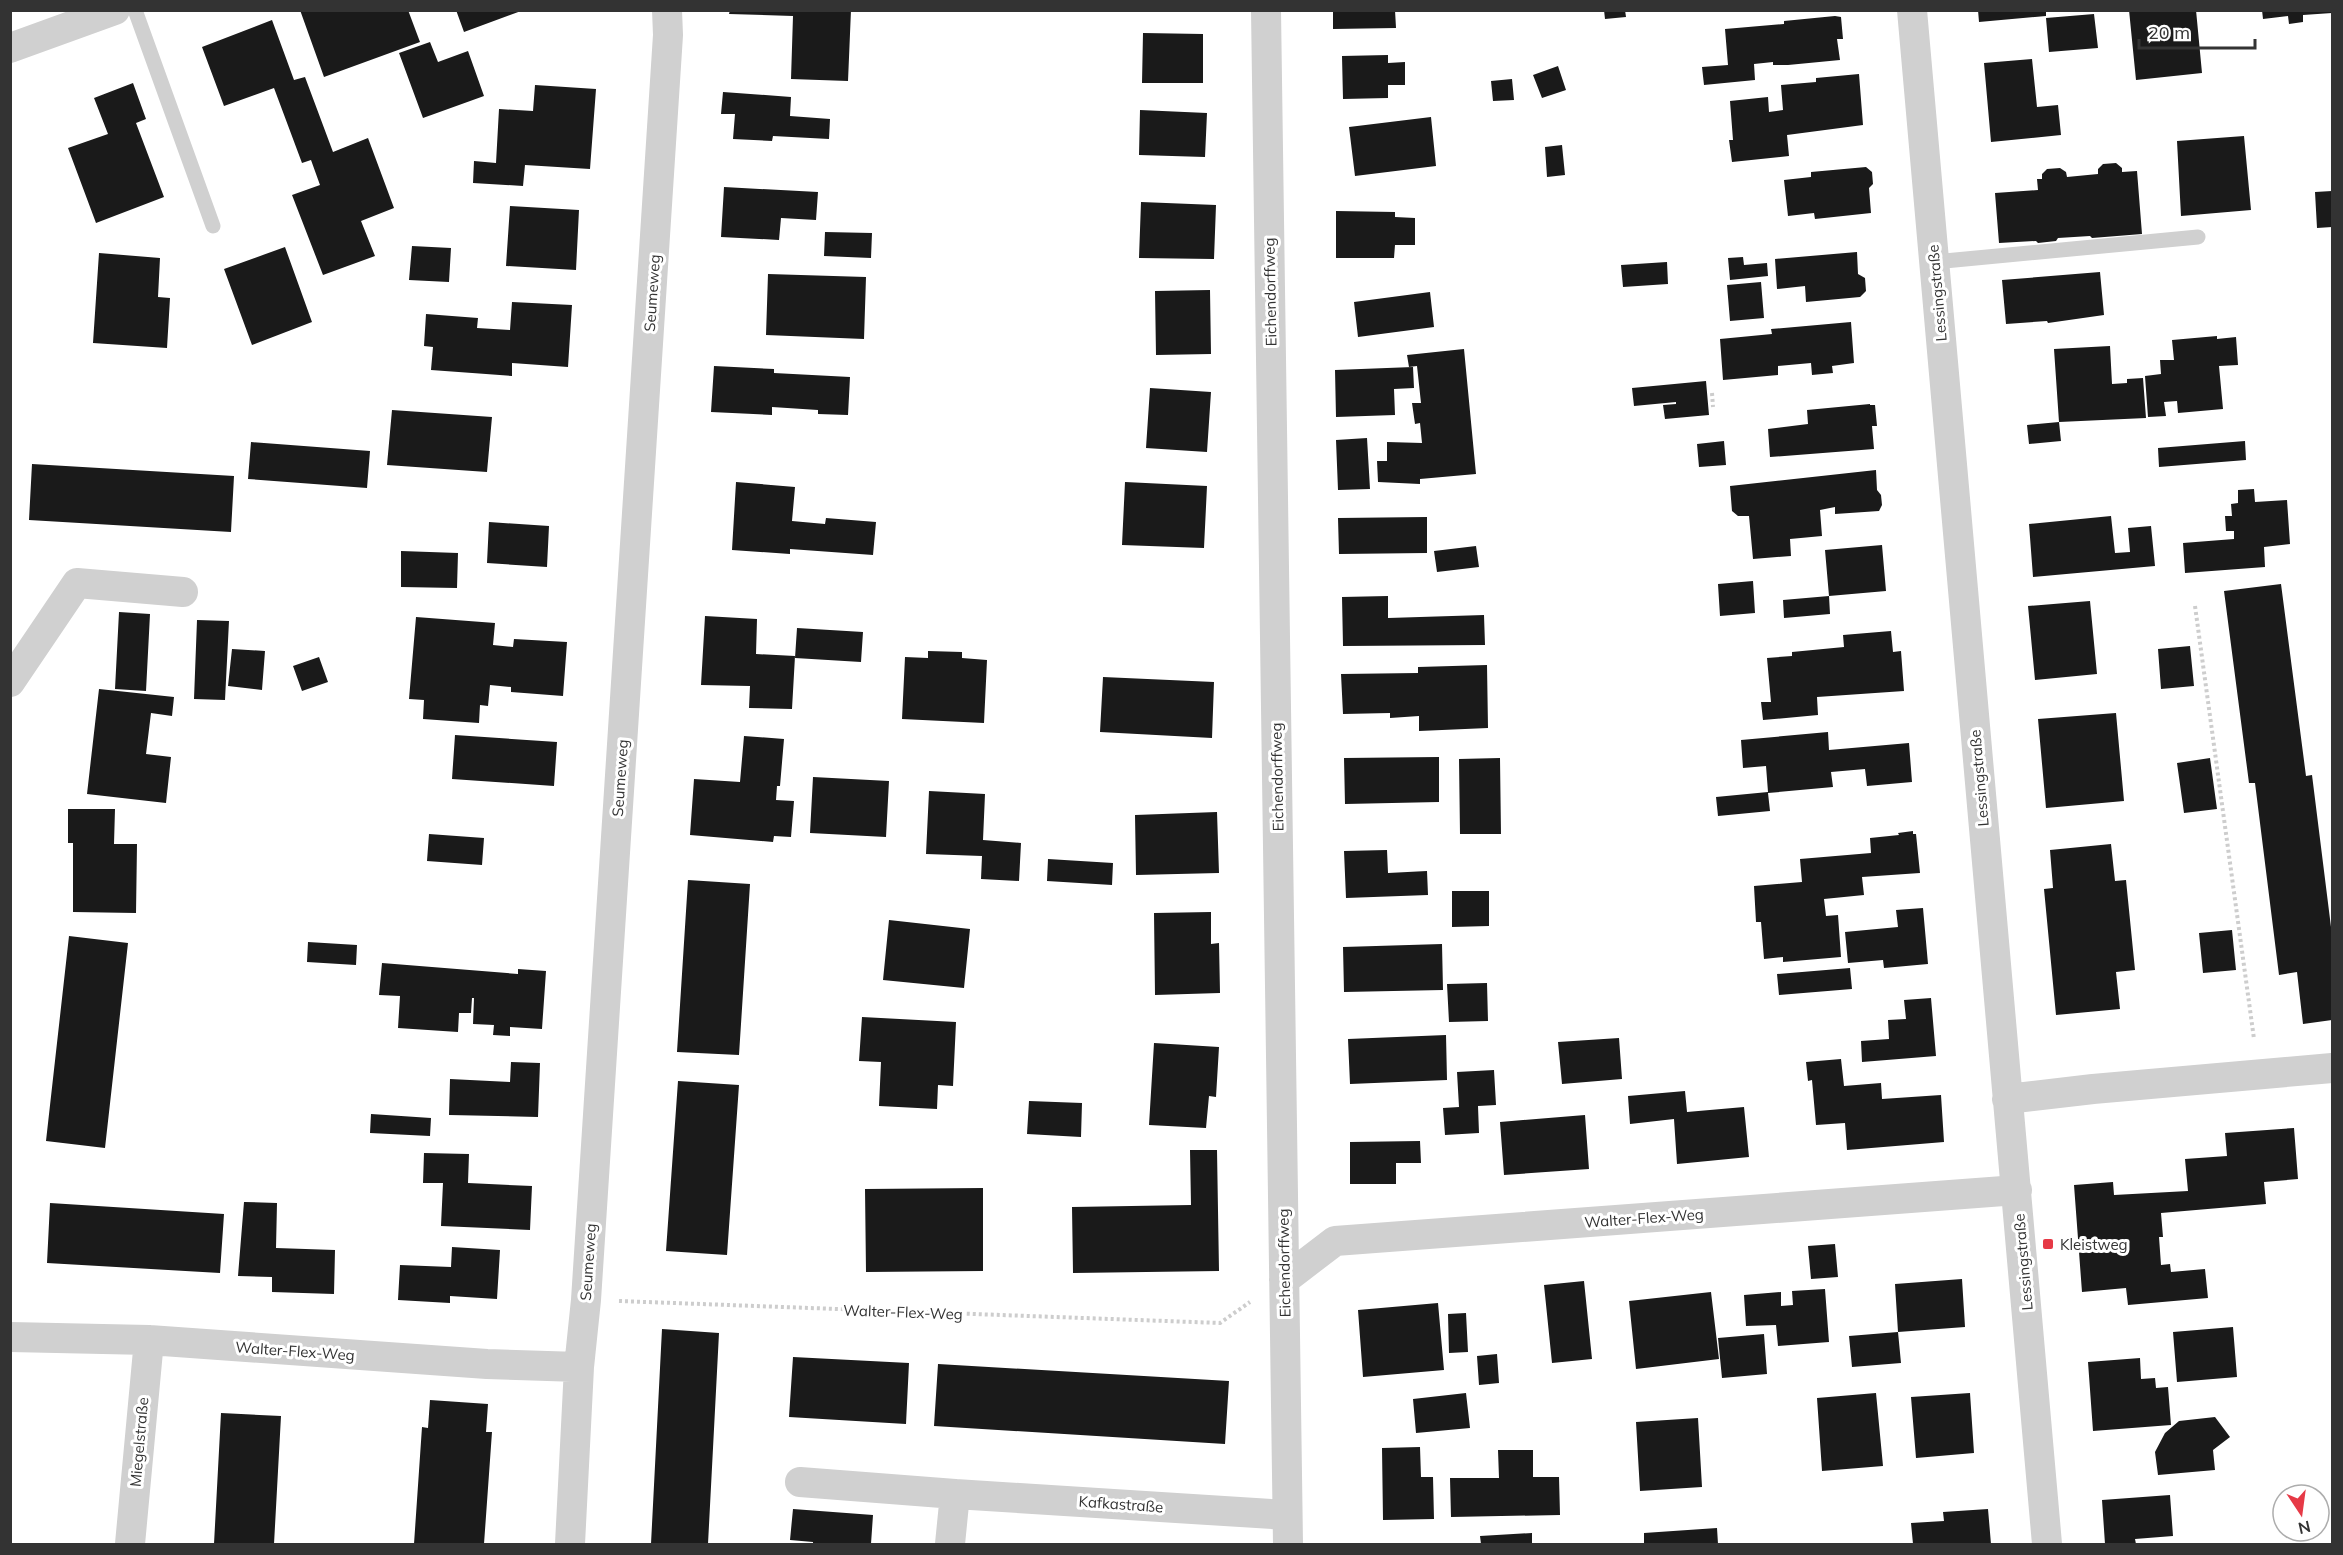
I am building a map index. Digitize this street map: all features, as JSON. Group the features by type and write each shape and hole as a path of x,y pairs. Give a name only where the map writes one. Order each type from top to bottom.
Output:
{"street":[{"path":"10,48 115,10"},
{"name":"Seumeweg","path":"570,1545 579,1367 586,1300 666,70 667,10"},
{"name":"Eichendorffweg","path":"1266,10 1288,1545"},
{"name":"Lessingstraße","path":"1912,10 2047,1545"},
{"path":"10,682 77,584 183,592"},
{"path":"2007,1099 2332,1068"},
{"name":"Walter-Flex-Weg","path":"1284,1280 1335,1241 2017,1190"},
{"name":"Walter-Flex-Weg","path":"10,1337 148,1340 487,1365 579,1367"},
{"name":"Miegelstraße","path":"130,1545 148,1340"},
{"name":"Kafkastraße","path":"800,1482 1287,1515"},
{"path":"950,1545 955,1494"}],"lane":[{"path":"135,10 213,226"},
{"path":"1934,262 2198,237"}],"path":[{"path":"1712,393 1713,407"},
{"path":"2195,606 2254,1033 2255,1075"},
{"name":"Walter-Flex-Weg","path":"586,1300 1220,1323"}],"building":[{"path":"300,10 408,10 420,42 324,77"},
{"path":"456,10 521,10 521,11 464,32"},
{"path":"730,10 851,10 848,81 791,79 793,16 729,14"},
{"path":"1333,10 1395,10 1396,28 1333,29"},
{"path":"1604,10 1625,10 1626,17 1605,19"},
{"path":"1978,10 2046,10 2046,16 1979,22"},
{"path":"2129,10 2196,10 2202,73 2136,80"},
{"path":"2262,10 2332,10 2332,13 2303,15 2303,22 2289,24 2288,16 2263,19"},
{"path":"2094,14 2098,48 2049,52 2046,18"},
{"path":"1841,17 1843,39 1837,39 1840,60 1788,65 1773,65 1773,62 1754,64 1755,80 1704,85 1702,67 1728,65 1725,29 1784,24 1784,21"},
{"path":"272,20 294,80 305,77 333,152 368,138 394,208 361,221 375,256 323,275 292,195 320,185 311,160 302,163 274,88 224,106 202,47"},
{"path":"1143,33 1203,34 1203,83 1142,83"},
{"path":"430,42 438,62 468,51 484,96 423,118 399,53"},
{"path":"1388,55 1388,63 1405,62 1405,85 1388,85 1388,98 1343,99 1342,56"},
{"path":"2032,59 2037,107 2058,105 2061,135 1991,142 1984,63"},
{"path":"1558,66 1566,90 1542,98 1533,75"},
{"path":"1859,74 1863,125 1787,135 1789,156 1732,162 1729,140 1733,140 1730,101 1768,97 1769,112 1783,110 1781,85 1816,82 1816,78"},
{"path":"1512,79 1514,100 1493,101 1491,81"},
{"path":"133,83 146,119 136,123 164,197 96,223 68,148 108,134 94,98"},
{"path":"535,85 596,89 590,169 525,165 523,186 473,183 474,161 496,163 499,109 533,111"},
{"path":"723,92 791,97 790,116 830,119 829,139 773,136 772,141 733,139 735,114 721,114"},
{"path":"1140,110 1207,113 1205,157 1139,155"},
{"path":"1431,117 1436,166 1355,176 1349,127"},
{"path":"2244,136 2251,210 2181,216 2177,141"},
{"path":"1562,145 1565,175 1547,177 1545,147"},
{"path":"2116,163 2122,168 2122,172 2137,171 2142,234 2058,238 2056,241 2038,243 2036,241 1999,243 1995,193 2038,190 2037,179 2042,179 2042,174 2047,169 2060,168 2066,172 2067,177 2098,174 2098,169 2103,164"},
{"path":"1866,167 1872,172 1873,184 1869,188 1871,213 1815,219 1814,213 1788,216 1784,180 1811,177 1811,172"},
{"path":"724,187 818,192 816,220 781,218 779,240 721,237"},
{"path":"2332,191 2332,227 2317,228 2315,192"},
{"path":"1141,202 1216,205 1214,259 1139,258"},
{"path":"510,206 579,210 576,270 506,266"},
{"path":"1336,211 1395,212 1395,217 1415,218 1415,245 1395,245 1394,258 1336,258"},
{"path":"825,232 872,233 871,258 824,256"},
{"path":"412,246 451,248 449,282 409,280"},
{"path":"285,247 312,322 252,345 224,269"},
{"path":"1857,252 1858,274 1865,278 1866,291 1860,297 1806,302 1805,286 1777,289 1775,259"},
{"path":"99,253 160,258 158,297 170,298 167,348 93,343"},
{"path":"1743,257 1744,265 1767,263 1768,276 1730,280 1728,258"},
{"path":"1667,262 1668,284 1623,287 1621,265"},
{"path":"2100,272 2104,315 2048,323 2047,321 2006,324 2002,280"},
{"path":"768,274 866,277 864,339 766,335"},
{"path":"1761,282 1764,318 1730,321 1727,285"},
{"path":"1210,290 1211,354 1156,355 1155,291"},
{"path":"1430,292 1434,327 1358,337 1354,302"},
{"path":"512,302 572,305 568,367 512,363 512,376 431,370 433,347 424,346 426,314 478,318 477,328 510,330"},
{"path":"1851,322 1854,363 1832,366 1833,373 1812,375 1811,363 1778,366 1778,375 1723,380 1720,339 1772,334 1771,329"},
{"path":"2217,336 2217,339 2236,337 2238,365 2219,366 2223,409 2178,413 2177,401 2164,402 2166,416 2148,417 2145,376 2161,374 2160,360 2174,360 2172,340"},
{"path":"2110,346 2112,384 2127,383 2127,379 2143,378 2146,418 2059,422 2054,349"},
{"path":"1464,349 1476,474 1420,479 1420,484 1378,482 1377,461 1387,461 1387,442 1422,443 1420,423 1415,424 1412,403 1421,403 1417,366 1409,367 1407,355"},
{"path":"714,366 774,369 774,373 850,377 848,415 818,414 818,410 772,407 772,415 711,412"},
{"path":"1413,367 1414,388 1394,389 1395,415 1336,417 1335,370"},
{"path":"1706,381 1709,415 1665,419 1663,405 1676,404 1676,402 1634,406 1632,388"},
{"path":"1150,388 1211,392 1207,452 1146,448"},
{"path":"1875,405 1877,426 1872,426 1874,449 1770,457 1768,429 1808,424 1807,410"},
{"path":"392,410 492,417 487,472 387,465"},
{"path":"2059,422 2061,441 2029,444 2027,425"},
{"path":"1367,438 1370,489 1338,490 1336,440"},
{"path":"1724,441 1726,465 1699,467 1697,444"},
{"path":"2245,441 2246,460 2159,467 2158,448"},
{"path":"251,442 370,451 367,488 248,479"},
{"path":"32,464 234,476 231,532 29,520"},
{"path":"1876,470 1877,490 1881,495 1882,505 1879,511 1835,514 1835,507 1820,510 1822,536 1790,539 1791,556 1753,559 1749,516 1738,516 1732,511 1730,486"},
{"path":"736,482 795,487 792,521 825,524 826,518 876,522 873,555 790,549 790,554 732,550"},
{"path":"1125,482 1207,486 1204,548 1122,545"},
{"path":"2254,489 2255,502 2287,500 2290,544 2264,547 2265,567 2185,573 2183,543 2234,539 2234,531 2226,531 2225,516 2232,516 2231,504 2238,503 2238,490"},
{"path":"2111,516 2115,553 2130,552 2128,528 2151,526 2155,566 2033,577 2029,524"},
{"path":"1427,517 1427,553 1339,554 1338,518"},
{"path":"489,522 549,526 547,567 487,563"},
{"path":"1882,545 1886,591 1829,596 1825,550"},
{"path":"1476,546 1479,567 1437,572 1434,551"},
{"path":"401,551 458,553 457,588 401,587"},
{"path":"1753,581 1755,613 1720,616 1718,584"},
{"path":"2281,584 2306,776 2312,775 2332,935 2332,1020 2303,1024 2297,972 2279,975 2255,783 2249,783 2224,591"},
{"path":"1388,596 1388,618 1484,615 1485,645 1343,646 1342,597"},
{"path":"1829,596 1830,614 1784,618 1783,600"},
{"path":"2090,601 2097,674 2035,680 2028,606"},
{"path":"119,612 150,614 146,691 115,689"},
{"path":"705,616 757,619 756,654 795,656 792,709 749,708 750,686 701,685"},
{"path":"416,617 495,623 493,645 513,647 514,639 567,642 563,696 511,692 511,687 490,685 488,706 480,705 479,723 423,719 424,700 409,699"},
{"path":"197,620 229,621 225,700 194,699"},
{"path":"797,628 863,632 861,662 795,658"},
{"path":"1891,631 1893,652 1901,651 1904,691 1817,697 1818,715 1763,720 1761,702 1771,702 1767,658 1792,656 1792,652 1844,647 1843,635"},
{"path":"2190,646 2194,686 2161,689 2158,649"},
{"path":"232,649 265,651 262,690 228,686"},
{"path":"928,651 962,652 962,658 987,660 984,723 902,719 905,657 928,658"},
{"path":"319,657 328,682 302,691 293,666"},
{"path":"1487,665 1488,728 1419,731 1419,716 1390,718 1390,713 1343,714 1341,674 1418,673 1418,667"},
{"path":"1103,677 1214,682 1212,738 1100,732"},
{"path":"99,689 174,697 172,716 151,713 146,754 171,757 166,803 87,794"},
{"path":"2116,713 2124,801 2046,808 2038,719"},
{"path":"1828,732 1829,750 1909,743 1912,782 1867,786 1865,769 1831,772 1833,787 1768,793 1770,811 1718,816 1716,797 1768,792 1766,766 1743,768 1741,740"},
{"path":"455,735 557,742 554,786 452,779"},
{"path":"744,736 784,739 780,786 777,786 776,800 794,801 791,837 774,836 773,842 690,835 694,779 740,782"},
{"path":"1439,757 1439,802 1345,804 1344,758"},
{"path":"1500,758 1501,834 1460,834 1459,759"},
{"path":"2210,758 2217,809 2184,813 2177,763"},
{"path":"813,777 889,781 886,837 810,833"},
{"path":"929,791 985,794 983,840 1021,843 1019,881 981,879 982,856 926,854"},
{"path":"68,809 115,809 114,844 137,844 136,913 73,912 73,843 68,843"},
{"path":"1217,812 1219,873 1136,875 1135,815"},
{"path":"1913,831 1913,834 1916,834 1920,873 1862,877 1864,895 1824,899 1826,916 1838,915 1841,957 1783,962 1783,957 1764,959 1761,922 1756,922 1754,886 1802,882 1800,859 1871,853 1870,838"},
{"path":"429,834 484,838 482,865 427,861"},
{"path":"2111,844 2115,881 2126,880 2135,970 2116,972 2120,1009 2056,1015 2044,889 2053,888 2050,850"},
{"path":"1387,850 1388,873 1427,871 1428,895 1346,898 1344,851"},
{"path":"1048,859 1113,863 1112,885 1047,881"},
{"path":"688,880 750,884 739,1055 677,1052"},
{"path":"1452,891 1489,891 1489,926 1452,927"},
{"path":"1923,908 1928,964 1884,968 1883,960 1848,963 1845,932 1898,927 1896,910"},
{"path":"1211,912 1211,944 1219,943 1220,993 1155,995 1154,913"},
{"path":"889,920 970,929 964,988 883,980"},
{"path":"2232,930 2236,970 2203,973 2199,933"},
{"path":"69,936 128,943 105,1148 46,1141"},
{"path":"308,942 357,945 356,965 307,962"},
{"path":"1442,944 1443,990 1344,992 1343,947"},
{"path":"382,963 518,974 518,969 546,971 542,1029 510,1027 510,1036 493,1035 494,1025 473,1024 474,998 472,998 471,1013 459,1013 458,1032 398,1028 400,996 379,995"},
{"path":"1850,968 1852,989 1779,995 1777,974"},
{"path":"1487,983 1488,1021 1449,1022 1447,984"},
{"path":"1931,998 1936,1056 1862,1062 1861,1041 1889,1039 1888,1020 1906,1019 1904,1000"},
{"path":"862,1017 956,1022 953,1086 938,1085 937,1109 879,1106 881,1062 859,1061"},
{"path":"1446,1035 1447,1080 1350,1084 1348,1039"},
{"path":"1619,1038 1622,1079 1562,1084 1558,1042"},
{"path":"1154,1043 1219,1047 1216,1097 1209,1096 1206,1128 1149,1125"},
{"path":"1841,1059 1844,1086 1881,1083 1882,1099 1941,1095 1944,1142 1847,1150 1845,1123 1816,1125 1812,1080 1808,1081 1806,1062"},
{"path":"511,1062 540,1063 538,1117 449,1115 450,1079 510,1082"},
{"path":"1494,1070 1496,1105 1478,1106 1479,1133 1445,1135 1443,1108 1459,1107 1457,1072"},
{"path":"678,1081 739,1085 727,1255 666,1251"},
{"path":"1685,1091 1687,1112 1744,1107 1749,1157 1677,1164 1674,1119 1630,1124 1628,1096"},
{"path":"1029,1101 1082,1103 1081,1137 1027,1134"},
{"path":"371,1114 431,1118 430,1136 370,1133"},
{"path":"1585,1115 1589,1169 1504,1175 1500,1122"},
{"path":"2294,1128 2298,1179 2264,1182 2266,1204 2161,1213 2163,1237 2159,1237 2161,1265 2170,1264 2171,1272 2205,1269 2208,1298 2128,1305 2126,1288 2082,1292 2074,1185 2113,1182 2114,1195 2188,1191 2185,1159 2227,1156 2225,1133"},
{"path":"1420,1141 1421,1163 1396,1163 1396,1184 1350,1184 1350,1142"},
{"path":"1190,1150 1217,1150 1219,1271 1073,1273 1072,1207 1191,1205"},
{"path":"424,1153 469,1154 468,1183 532,1186 530,1230 441,1226 443,1183 423,1183"},
{"path":"983,1188 983,1271 866,1272 865,1189"},
{"path":"244,1202 277,1203 276,1248 335,1250 334,1294 272,1292 272,1277 238,1276"},
{"path":"50,1203 224,1214 220,1273 47,1263"},
{"path":"1835,1244 1838,1277 1811,1279 1808,1246"},
{"path":"452,1247 500,1250 497,1299 450,1296 450,1303 398,1300 400,1265 451,1267"},
{"path":"1962,1279 1965,1327 1898,1332 1895,1284"},
{"path":"1584,1281 1592,1359 1552,1363 1544,1285"},
{"path":"1825,1289 1829,1342 1778,1346 1776,1325 1746,1326 1744,1295 1781,1292 1781,1306 1793,1305 1792,1291"},
{"path":"1711,1292 1719,1359 1636,1369 1629,1301"},
{"path":"1438,1303 1444,1370 1363,1377 1358,1310"},
{"path":"1466,1313 1468,1352 1449,1353 1448,1314"},
{"path":"2233,1327 2237,1377 2177,1382 2173,1332"},
{"path":"662,1329 719,1333 708,1544 651,1544"},
{"path":"1898,1332 1901,1363 1852,1367 1849,1336"},
{"path":"1764,1334 1767,1374 1722,1378 1718,1338"},
{"path":"1497,1354 1499,1383 1479,1385 1477,1356"},
{"path":"793,1357 909,1363 906,1424 789,1417"},
{"path":"2140,1358 2141,1379 2155,1378 2156,1388 2168,1387 2171,1425 2093,1431 2088,1362"},
{"path":"938,1364 1229,1381 1225,1444 934,1426"},
{"path":"1466,1393 1470,1428 1416,1433 1413,1399"},
{"path":"1876,1393 1883,1466 1822,1471 1817,1398"},
{"path":"1970,1393 1974,1453 1916,1458 1911,1397"},
{"path":"430,1400 488,1404 486,1432 492,1432 484,1544 414,1544 422,1427 428,1428"},
{"path":"221,1413 281,1416 274,1544 214,1544"},
{"path":"2215,1417 2230,1437 2213,1450 2215,1470 2158,1475 2155,1452 2165,1433 2179,1421"},
{"path":"1698,1418 1702,1487 1640,1491 1636,1422"},
{"path":"1420,1447 1421,1477 1433,1477 1434,1519 1383,1520 1382,1448"},
{"path":"1498,1450 1533,1450 1533,1477 1559,1477 1560,1515 1451,1517 1450,1478 1499,1478"},
{"path":"2170,1495 2173,1536 2135,1539 2136,1544 2105,1544 2102,1500"},
{"path":"793,1509 873,1515 871,1544 813,1544 813,1542 790,1540"},
{"path":"1988,1509 1991,1544 1913,1544 1911,1523 1944,1521 1943,1512"},
{"path":"1717,1528 1718,1544 1644,1544 1644,1533"},
{"path":"1532,1533 1532,1544 1481,1544 1480,1536"}],"place":[{"name":"Kleistweg","path":"2048,1244"}]}
